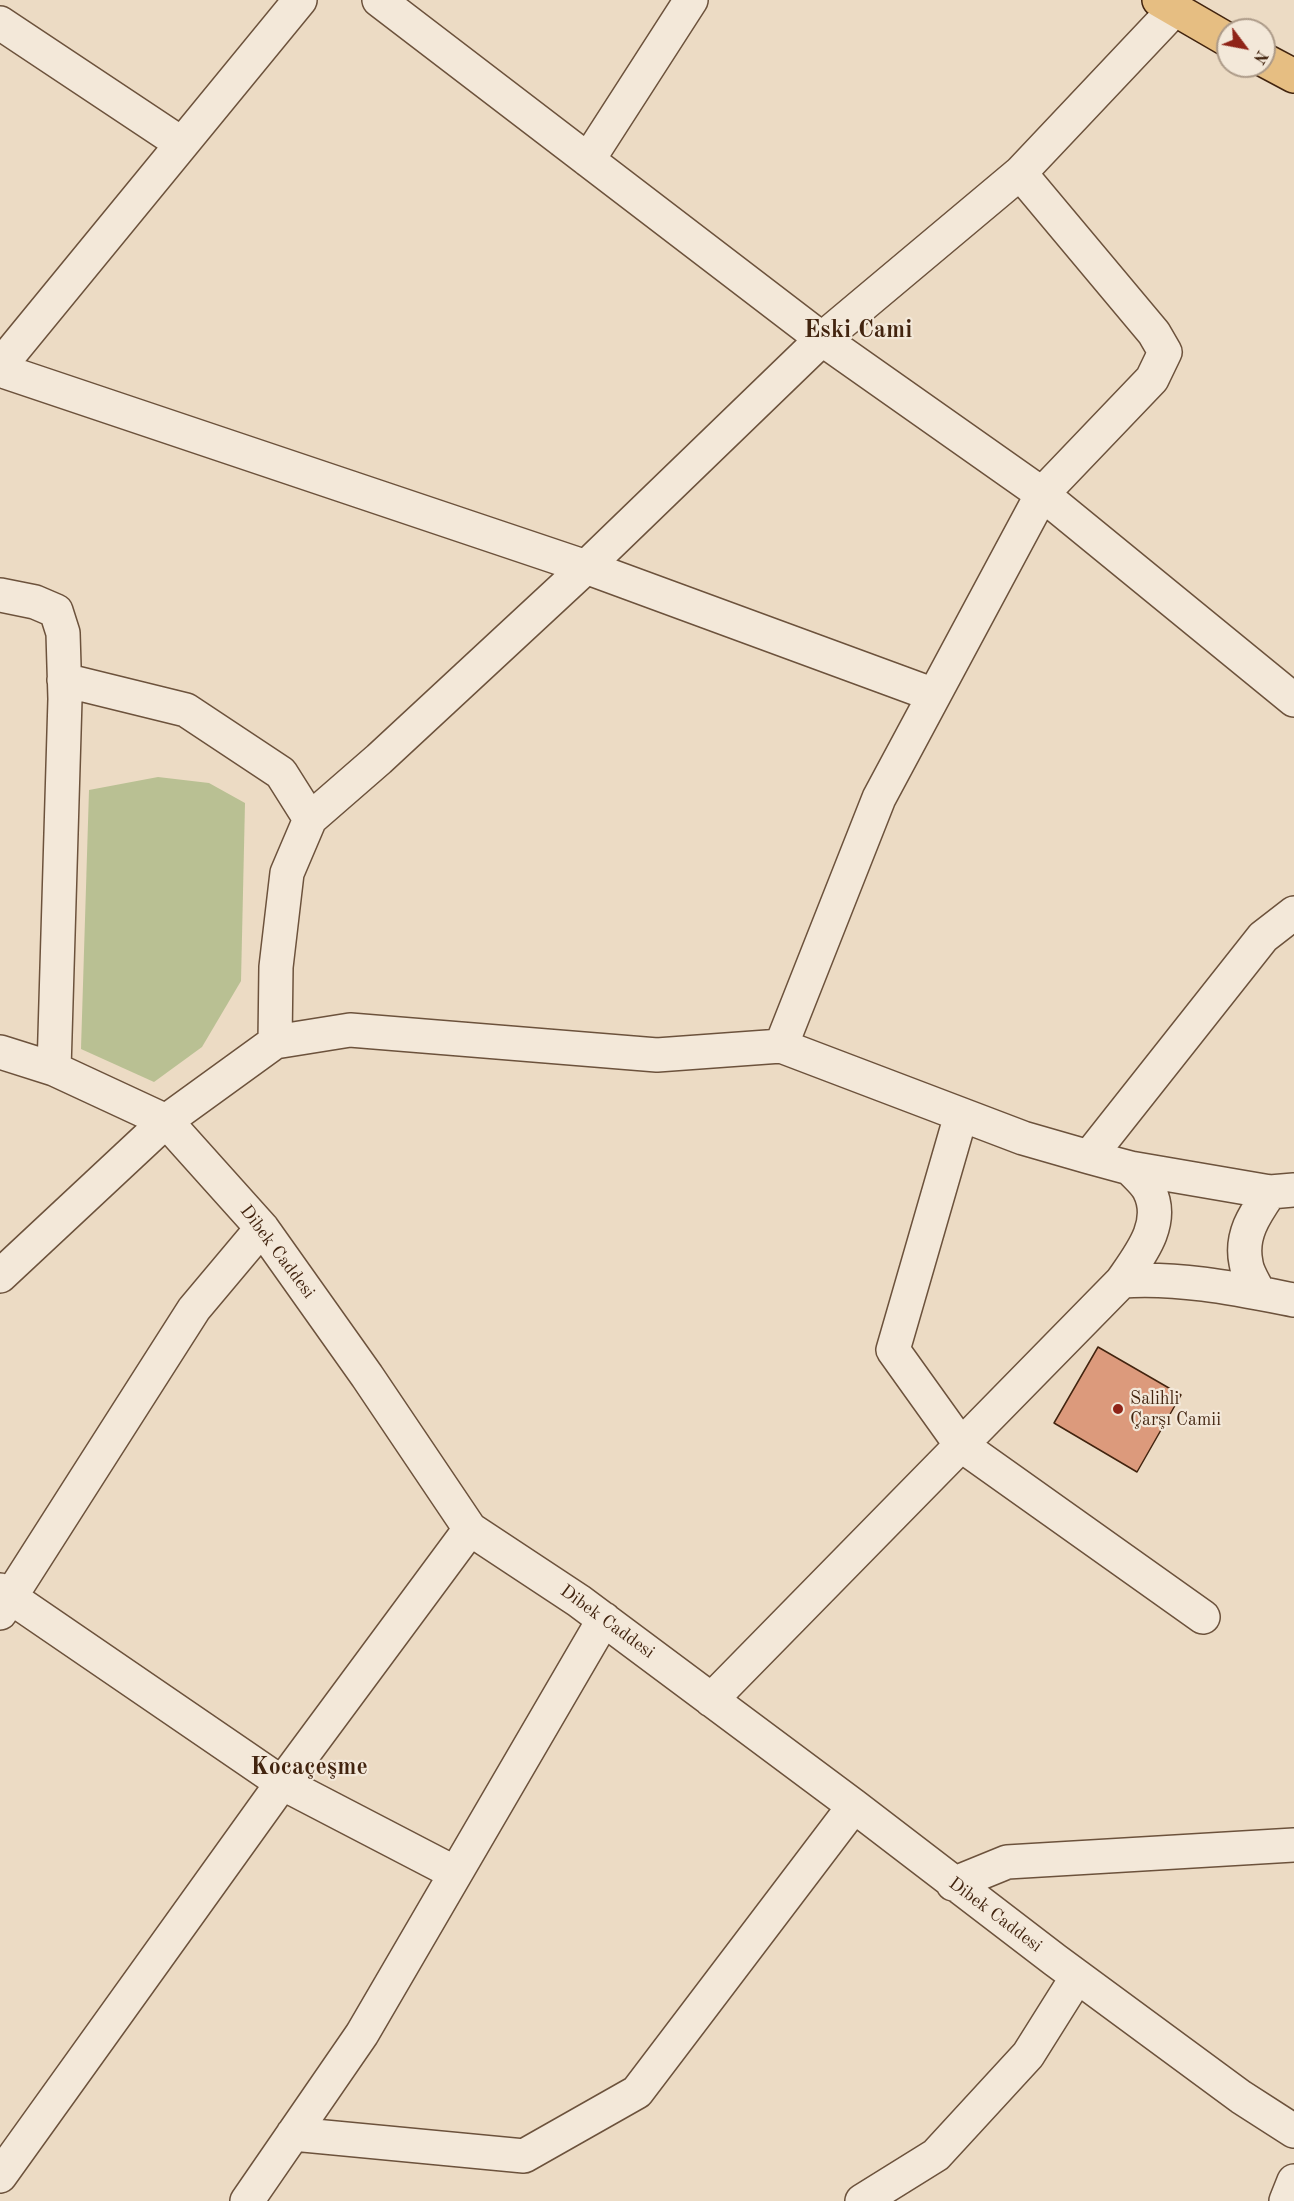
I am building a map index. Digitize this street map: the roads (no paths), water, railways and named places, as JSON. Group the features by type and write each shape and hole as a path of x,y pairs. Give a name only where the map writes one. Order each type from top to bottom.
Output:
{"main road":[{"path":"1166,5 1216,33"},
{"path":"1276,66 1294,76"}],"street":[{"path":"300,0 0,368 586,567 934,695"},
{"path":"379,0 822,339 1042,494 1294,700"},
{"path":"588,160 691,0"},
{"path":"275,1042 276,967 287,873 310,819 379,759 586,567 822,339 1020,173 1166,5"},
{"path":"0,23 182,144"},
{"path":"781,1046 879,798 1042,494 1152,379 1165,352 1154,333 1020,173"},
{"path":"0,595 35,602 56,611 63,633 64,680 54,1069"},
{"path":"64,680 186,710 281,772 310,819"},
{"path":"1089,1157 1263,937 1294,914"},
{"path":"0,1276 166,1121 275,1042 350,1030 657,1055 781,1046 1023,1138 1130,1168 1282,1191"},
{"name":"Dibek Caddesi","path":"0,1052 54,1069 166,1121 262,1228 368,1376 470,1529 579,1600 1077,1977 1241,2097 1294,2131"},
{"path":"961,1115 893,1350 961,1445 1203,1617"},
{"path":"711,1700 1122,1281 1144,1249 1155,1215 1149,1190 1130,1168"},
{"path":"1259,1293 1246,1264 1245,1247 1250,1222 1282,1191"},
{"path":"262,1228 194,1308 3,1600 282,1783 455,1873"},
{"path":"1122,1281 1152,1279 1231,1287 1294,1300"},
{"path":"0,2176 282,1783 470,1529"},
{"path":"247,2201 362,2034 604,1619"},
{"path":"293,2134 524,2156 637,2091 854,1806"},
{"path":"953,1884 1007,1862 1294,1845"},
{"path":"862,2201 936,2155 1028,2055 1077,1977"},
{"path":"1286,2201 1294,2181"}],"place":[{"name":"Salihli Çarşı Camii","path":"1118,1409"}],"district":[{"name":"Eski Cami","path":"858,331"},
{"name":"Kocaçeşme","path":"309,1768"}]}
